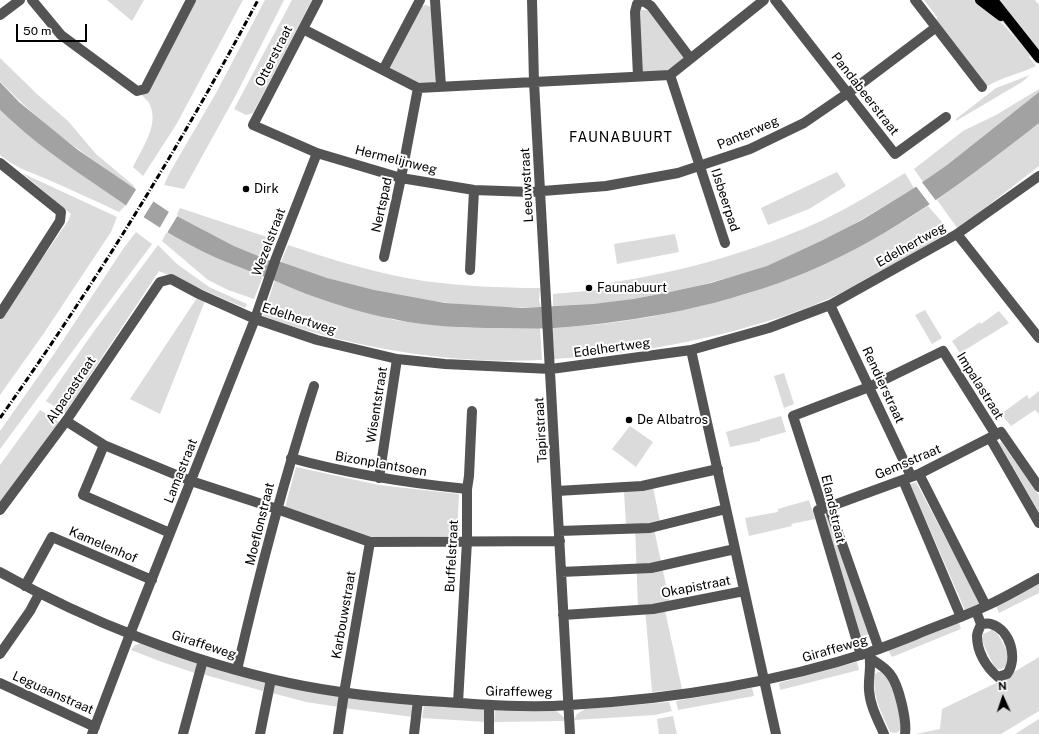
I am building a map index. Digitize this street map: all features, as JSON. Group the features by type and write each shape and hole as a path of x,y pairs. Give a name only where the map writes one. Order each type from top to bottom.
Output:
{"main road":[{"path":"980,0 1010,22"},
{"path":"993,0 1038,56"}],"street":[{"path":"0,15 20,0"},
{"path":"32,0 61,35 137,90 145,89 191,0"},
{"name":"Otterstraat","path":"253,125 318,0"},
{"path":"383,70 420,0"},
{"path":"435,0 441,86"},
{"name":"Leeuwstraat","path":"532,0 534,82 551,369"},
{"path":"303,29 418,88 670,75 764,0"},
{"name":"Pandabeerstraat","path":"775,0 895,154 946,116"},
{"path":"914,0 982,87"},
{"path":"638,76 635,12 637,4 640,1 651,6 690,58"},
{"name":"Panterweg","path":"540,191 606,186 657,178 701,166 750,149 804,123 935,28"},
{"name":"IJsbeerpad","path":"670,75 725,243"},
{"name":"Nertspad","path":"384,257 418,88"},
{"name":"Hermelijnweg","path":"253,125 317,153 401,178 474,190 513,192 540,191"},
{"name":"Wezelstraat","path":"255,319 276,258 317,153"},
{"path":"0,314 60,221 61,212 1,166"},
{"name":"Edelhertweg","path":"160,282 171,279 199,294 255,319 317,340 397,359 469,365 551,369 692,350 769,328 830,305 958,234 1039,176"},
{"path":"470,270 474,190"},
{"path":"958,234 1039,338"},
{"name":"Alpacastraat","path":"0,510 66,421 160,282"},
{"name":"Rendierstraat","path":"830,305 911,477 986,606"},
{"name":"Lamastraat","path":"94,730 130,634 255,319"},
{"name":"Okapistraat","path":"692,350 776,734"},
{"name":"Impalastraat","path":"869,387 943,351 996,435 1039,523"},
{"name":"Wisentstraat","path":"379,478 397,359"},
{"name":"Tapirstraat","path":"551,369 563,615 570,706 570,734"},
{"name":"Moeflonstraat","path":"237,670 277,509 291,458 314,386"},
{"name":"Elandstraat","path":"869,387 793,416 879,649"},
{"name":"Buffelstraat","path":"458,703 467,489 472,411"},
{"path":"66,421 104,445 191,481 277,509 370,542 466,541 559,536 650,528 726,509"},
{"name":"Impalastraat","path":"996,435 1039,487"},
{"name":"Gemsstraat","path":"826,508 911,477 996,435"},
{"path":"104,445 83,495 170,533"},
{"name":"Bizonplantsoen","path":"291,458 379,478 467,489"},
{"path":"557,491 642,486 718,468"},
{"name":"Rendierstraat","path":"911,477 961,617"},
{"name":"Elandstraat","path":"826,508 818,510 867,655"},
{"name":"Kamelenhof","path":"25,586 52,537 152,580"},
{"name":"Karbouwstraat","path":"338,734 370,542"},
{"path":"561,572 651,568 735,549"},
{"name":"Giraffeweg","path":"0,572 39,594 130,634 203,660 271,679 344,692 418,700 489,705 570,706 664,698 764,681 793,675 867,655 976,611 1039,578"},
{"name":"Okapistraat","path":"563,615 653,609 744,591"},
{"path":"0,654 30,611 39,594"},
{"path":"976,611 981,624 977,635 979,648 983,658 990,671 998,677 1007,674 1012,668 1013,658 1009,641 1001,629 990,623 981,624"},
{"path":"867,655 869,691 875,715 884,734"},
{"path":"867,655 891,674 901,699 905,734"},
{"path":"183,734 203,660"},
{"path":"260,734 271,679"},
{"name":"Leguaanstraat","path":"0,683 94,730"},
{"path":"414,734 418,700"},
{"path":"489,705 489,734"}],"shaded area":[{"path":"107,0 144,0 132,21"},
{"path":"193,0 243,0 176,125 143,176 133,167 145,145 151,129 152,121 152,113 148,101 142,95"},
{"path":"265,0 284,0 236,95 184,189 164,185 216,93"},
{"path":"292,0 312,0 253,113 246,115 234,109"},
{"path":"924,0 975,0 994,14 1030,55 1029,57 1036,66 986,87 936,23 937,17"},
{"path":"998,0 1035,0 1039,5 1039,50"},
{"path":"426,5 431,7 436,81 430,84 412,81 389,66 422,6"},
{"path":"642,10 650,10 684,57 669,71 641,72 639,13"},
{"path":"0,58 38,95 68,121 96,154 133,185 136,190 48,126 15,97 0,81"},
{"path":"1030,75 1022,82 956,121 956,119 996,88"},
{"path":"0,82 19,102 78,150 169,212 234,246 268,260 281,262 327,278 374,290 445,303 522,308 593,304 633,299 711,283 767,266 862,220 914,188 947,165 1039,92 1039,123 956,186 899,224 839,258 777,284 714,303 619,321 548,328 461,327 407,322 344,307 306,294 204,252 160,228 64,163 38,143 0,110"},
{"path":"1039,89 1039,92 947,165 923,182 914,169 963,131 996,115"},
{"path":"0,110 45,148 126,205 119,212 23,169 0,155"},
{"path":"1039,123 1039,166 958,229 937,200"},
{"path":"837,172 846,186 809,209 768,225 761,208"},
{"path":"22,173 117,217 111,232 44,333 0,395 0,319 68,221 71,214"},
{"path":"905,173 914,188 824,240 767,266 697,286 662,294 626,300 553,307 553,294 609,289 609,283 690,267 717,260 769,242 832,216"},
{"path":"928,206 942,222 946,233 872,278 833,297 763,323 704,338 614,354 553,359 551,328 606,324 645,318 746,294 794,277 863,245 907,220"},
{"path":"180,208 270,238 271,250 268,260 234,246 176,216"},
{"path":"167,231 214,256 263,276 254,299 228,290 208,280 162,241"},
{"path":"136,232 152,244 0,449 0,431"},
{"path":"675,234 679,252 617,264 614,244"},
{"path":"158,245 177,264 209,287 247,304 245,308 159,271 65,413 46,401 92,334"},
{"path":"288,245 390,275 424,281 511,288 540,288 539,301 541,307 503,307 455,304 379,292 354,286 281,262"},
{"path":"275,280 316,297 394,320 467,328 540,328 542,360 472,360 400,352 329,337 295,327 263,316"},
{"path":"197,298 205,301 160,414 130,399"},
{"path":"925,310 942,338 932,344 915,315"},
{"path":"999,311 1009,323 960,353 952,341 980,322 981,324"},
{"path":"784,373 794,404 784,408 774,376"},
{"path":"1039,391 1039,414 1035,410 1011,426 1001,414 1027,395 1029,399"},
{"path":"40,410 59,422 0,502 0,465"},
{"path":"781,416 786,432 760,439 760,441 730,447 726,432"},
{"path":"630,426 653,442 636,467 612,449"},
{"path":"1001,442 1039,495 1039,512 999,443"},
{"path":"296,467 379,485 459,494 457,536 369,537 285,507"},
{"path":"916,482 980,603 965,610 910,484"},
{"path":"653,487 660,522 653,524 670,604 664,606 682,689 652,692 645,607 638,608 635,525 626,525 624,491"},
{"path":"809,500 815,519 749,536 745,518 778,512 778,509"},
{"path":"828,515 870,634 859,637 823,516"},
{"path":"1039,584 1039,593 999,613 996,606"},
{"path":"959,623 961,629 892,657 888,650"},
{"path":"992,630 1001,639 1010,659 1001,669 996,669 994,666 982,640 983,634"},
{"path":"142,643 198,662 195,673 131,650 135,645"},
{"path":"1039,657 1039,711 1001,734 916,734 940,729 942,709 994,684"},
{"path":"857,662 859,670 780,690 779,683"},
{"path":"205,664 266,680 263,691 202,674"},
{"path":"881,672 887,677 895,696 902,729 896,733 890,732 878,703 874,681 875,674"},
{"path":"274,683 341,696 339,707 306,702 272,693"},
{"path":"752,688 754,696 678,710 676,701"},
{"path":"346,697 414,704 413,717 344,708"},
{"path":"669,702 672,711 655,715 574,720 577,714 585,709"},
{"path":"424,705 486,709 486,722 422,718"},
{"path":"495,709 554,709 566,719 565,721 494,722"},
{"path":"673,716 677,734 659,734 657,719"},
{"path":"1039,719 1039,734 1015,734"}],"pier":[{"path":"921,181 937,202 931,206 915,185"},
{"path":"137,188 155,199 143,218 125,207"},
{"path":"170,210 178,215 167,233 159,229"}],"railway":[{"path":"0,418 70,317 136,213 199,108 258,0"}],"place":[{"name":"Dirk","path":"246,189"},
{"name":"Faunabuurt","path":"589,288"},
{"name":"De Albatros","path":"629,420"}],"district":[{"name":"FAUNABUURT","path":"621,138"}]}
